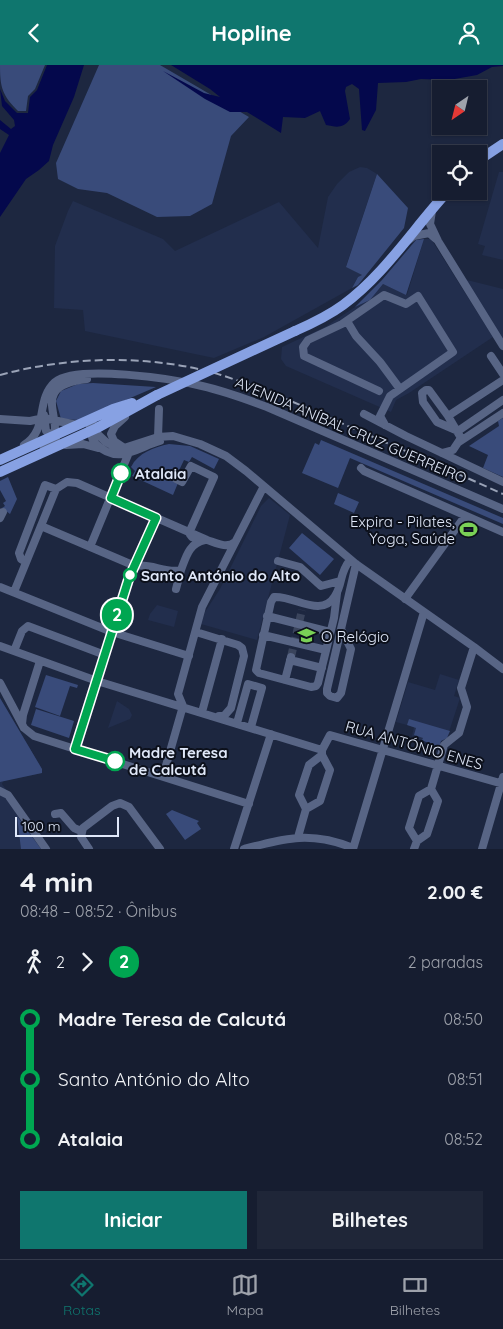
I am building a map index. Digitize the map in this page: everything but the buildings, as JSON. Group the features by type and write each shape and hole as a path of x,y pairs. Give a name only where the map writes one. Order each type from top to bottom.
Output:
{"main road":[{"path":"487,155 503,144"},
{"path":"0,472 93,429 152,397 313,323 342,306 378,274 440,200"},
{"path":"0,459 50,434 78,425 113,409 152,397"}],"street":[{"path":"433,209 430,224 438,241 503,346"},
{"path":"404,245 414,236 423,233 429,233 438,241"},
{"path":"379,391 304,356 303,347 308,340 346,321 384,295 406,304 418,296 453,352 390,396 380,417 385,425"},
{"path":"346,321 356,337 380,362 400,389"},
{"path":"491,356 503,374"},
{"path":"0,459 30,442 35,436 41,421 44,403 51,387 56,381 94,373 126,375"},
{"path":"50,434 56,432 51,403 56,389 78,380 126,375"},
{"name":"AVENIDA ANÍBAL CRUZ GUERREIRO","path":"126,375 200,385 267,407 503,509"},
{"path":"448,417 503,380"},
{"path":"442,453 453,450 461,438 458,431 429,390 422,393 423,402 437,422 458,431"},
{"path":"128,449 113,439 111,434 113,429 124,417 152,397"},
{"path":"458,431 503,400"},
{"path":"109,452 94,442 92,437 93,429 104,417 134,402"},
{"path":"158,437 159,409"},
{"path":"468,465 457,454 458,444 503,413"},
{"path":"364,414 503,481"},
{"path":"1,419 54,421 88,426 112,446 128,449 175,439 193,441"},
{"path":"0,468 45,448 51,443 50,434 41,421"},
{"path":"50,434 78,444"},
{"path":"49,450 64,445 78,444 92,445 119,454 158,437 173,436 193,441 226,456 353,562 503,669"},
{"path":"90,547 111,498 128,449"},
{"path":"176,479 182,482 191,466 214,477 189,533"},
{"path":"361,468 364,471 503,532"},
{"path":"14,592 56,489 65,483 72,482 207,540 223,545 231,545 236,540"},
{"path":"26,562 19,555 45,485 56,489"},
{"path":"163,776 182,706 178,693 202,607 264,486"},
{"path":"0,513 3,512 0,518"},
{"path":"406,599 466,516"},
{"path":"75,749 135,566 156,518"},
{"path":"41,526 135,566 146,565 175,572 181,570"},
{"path":"176,589 181,570 190,549 192,539 189,533"},
{"path":"190,549 197,542 207,540"},
{"path":"223,545 228,554 227,559"},
{"path":"278,561 300,567 321,586 340,581"},
{"path":"337,593 326,606 316,607 303,606 281,596 274,597 267,616 256,670 259,673 311,687 316,686 326,650 343,570 353,562"},
{"path":"341,629 349,643 351,654 341,693 337,698 333,698 327,693 327,689 341,629 353,562"},
{"path":"0,587 112,632 189,656"},
{"path":"238,838 240,845 244,849 298,837 337,841 353,848 424,612"},
{"path":"267,616 330,632"},
{"path":"14,651 22,631 28,626 105,655"},
{"path":"196,631 238,645 244,652 231,708 232,717 238,723"},
{"path":"263,635 326,650"},
{"path":"202,712 222,639"},
{"path":"0,646 97,681 251,727 322,753 330,770 320,801 306,809"},
{"path":"431,789 438,801 427,834 415,845 410,825 419,796 431,789 444,745 459,733 467,707 461,688 474,647"},
{"path":"285,680 290,658 322,667"},
{"path":"22,724 25,708 40,661"},
{"path":"0,683 26,731 34,736 249,804"},
{"path":"238,723 248,684 262,688 251,727"},
{"path":"14,710 25,708"},
{"path":"216,717 224,716 231,708"},
{"path":"234,849 271,734"},
{"name":"RUA ANTÓNIO ENES","path":"322,753 330,735 502,782"},
{"path":"298,837 306,809 299,795 309,765 322,753"},
{"path":"482,849 502,782"},
{"path":"0,791 8,795 46,849"},
{"path":"89,849 81,837 84,826 118,803 123,803 131,810 160,849"},
{"path":"55,813 61,813 74,828 82,831"}],"shaded area":[{"path":"0,65 45,65 35,89 28,96 26,111 18,111 5,95 1,85"},
{"path":"47,65 84,65 74,97 53,145 49,161 26,179 0,217 0,153 9,135 0,129 0,120 11,129 15,126 14,120 2,106 0,89 5,101 17,113 28,113 30,97 37,90"},
{"path":"99,65 160,65 249,117 231,136 212,204 190,216 157,217 107,193 78,189 58,179 56,163"},
{"path":"171,65 503,65 492,67 477,75 449,80 421,79 406,82 378,83 376,110 365,131 362,130 359,89 352,84 346,87 345,91 350,119 345,124 336,127 326,125 320,111 305,118 283,117 281,133 247,112 230,112 205,99 163,71 204,93 220,97"},
{"path":"360,167 367,168 377,174 346,266 362,275 358,277 352,288 264,337 214,358 85,331 83,310 54,308 55,246 73,201 163,239 175,251 279,202 318,248 328,197 349,172"},
{"path":"499,172 503,172 503,260 482,255 485,246 478,244"},
{"path":"377,174 408,208 404,228 358,285 352,288 358,277 362,275 346,267"},
{"path":"424,239 431,239 493,337 396,400 391,412 286,366 281,359 282,347 325,327 355,307 370,300 383,284 407,295"},
{"path":"424,239 406,295 383,284 370,300 355,307 382,280 416,240"},
{"path":"467,280 503,289 503,342 468,286"},
{"path":"93,383 156,387 79,420 61,419 56,401 61,391 78,384"},
{"path":"503,418 503,477 483,468 488,455 469,446 499,426 498,421"},
{"path":"321,440 503,518 503,524 350,458 338,488 302,473 315,443 319,445"},
{"path":"169,444 190,446 219,459 214,469 192,457 189,462 184,460 174,481 178,483 173,495 132,476 135,471 131,467 142,454"},
{"path":"8,477 17,499 10,514 2,508 5,506 3,503 6,501 0,490 0,481"},
{"path":"338,493 359,502 354,513 334,504"},
{"path":"269,498 290,515 257,640 201,624 205,612 220,589 261,506"},
{"path":"302,533 334,559 320,575 289,548"},
{"path":"157,605 178,611 174,627 148,620"},
{"path":"440,674 459,680 454,696 460,698 447,738 441,741 439,748 412,736 414,727 396,722 408,682 435,690"},
{"path":"46,675 78,685 77,688 70,686 60,716 35,707"},
{"path":"0,698 42,769 42,773 3,781 2,784 50,849 0,849"},
{"path":"0,698 42,769 42,773 0,782"},
{"path":"117,701 129,709 132,715 130,719 108,728"},
{"path":"36,709 74,721 69,738 31,725"},
{"path":"409,719 450,731 447,738 441,741 439,748 414,735 416,728 407,725"},
{"path":"172,810 199,821 197,823 201,829 185,840 166,814"},
{"path":"17,816 41,849 21,849"}],"tunnel":[{"path":"291,657 302,610"}],"railway":[{"path":"0,375 54,364 82,361 139,361 195,368 237,380 286,399 503,494"}],"bus line":[{"name":"2","path":"115,761 75,749 129,578 156,518 111,498 121,473"}],"place":[{"name":"Atalaia","path":"121,473"},
{"name":"Expira - Pilates, Yoga, Saúde","path":"469,530"},
{"name":"Santo António do Alto","path":"130,575"},
{"name":"O Relógio","path":"307,636"},
{"name":"Madre Teresa de Calcutá","path":"115,761"}]}
